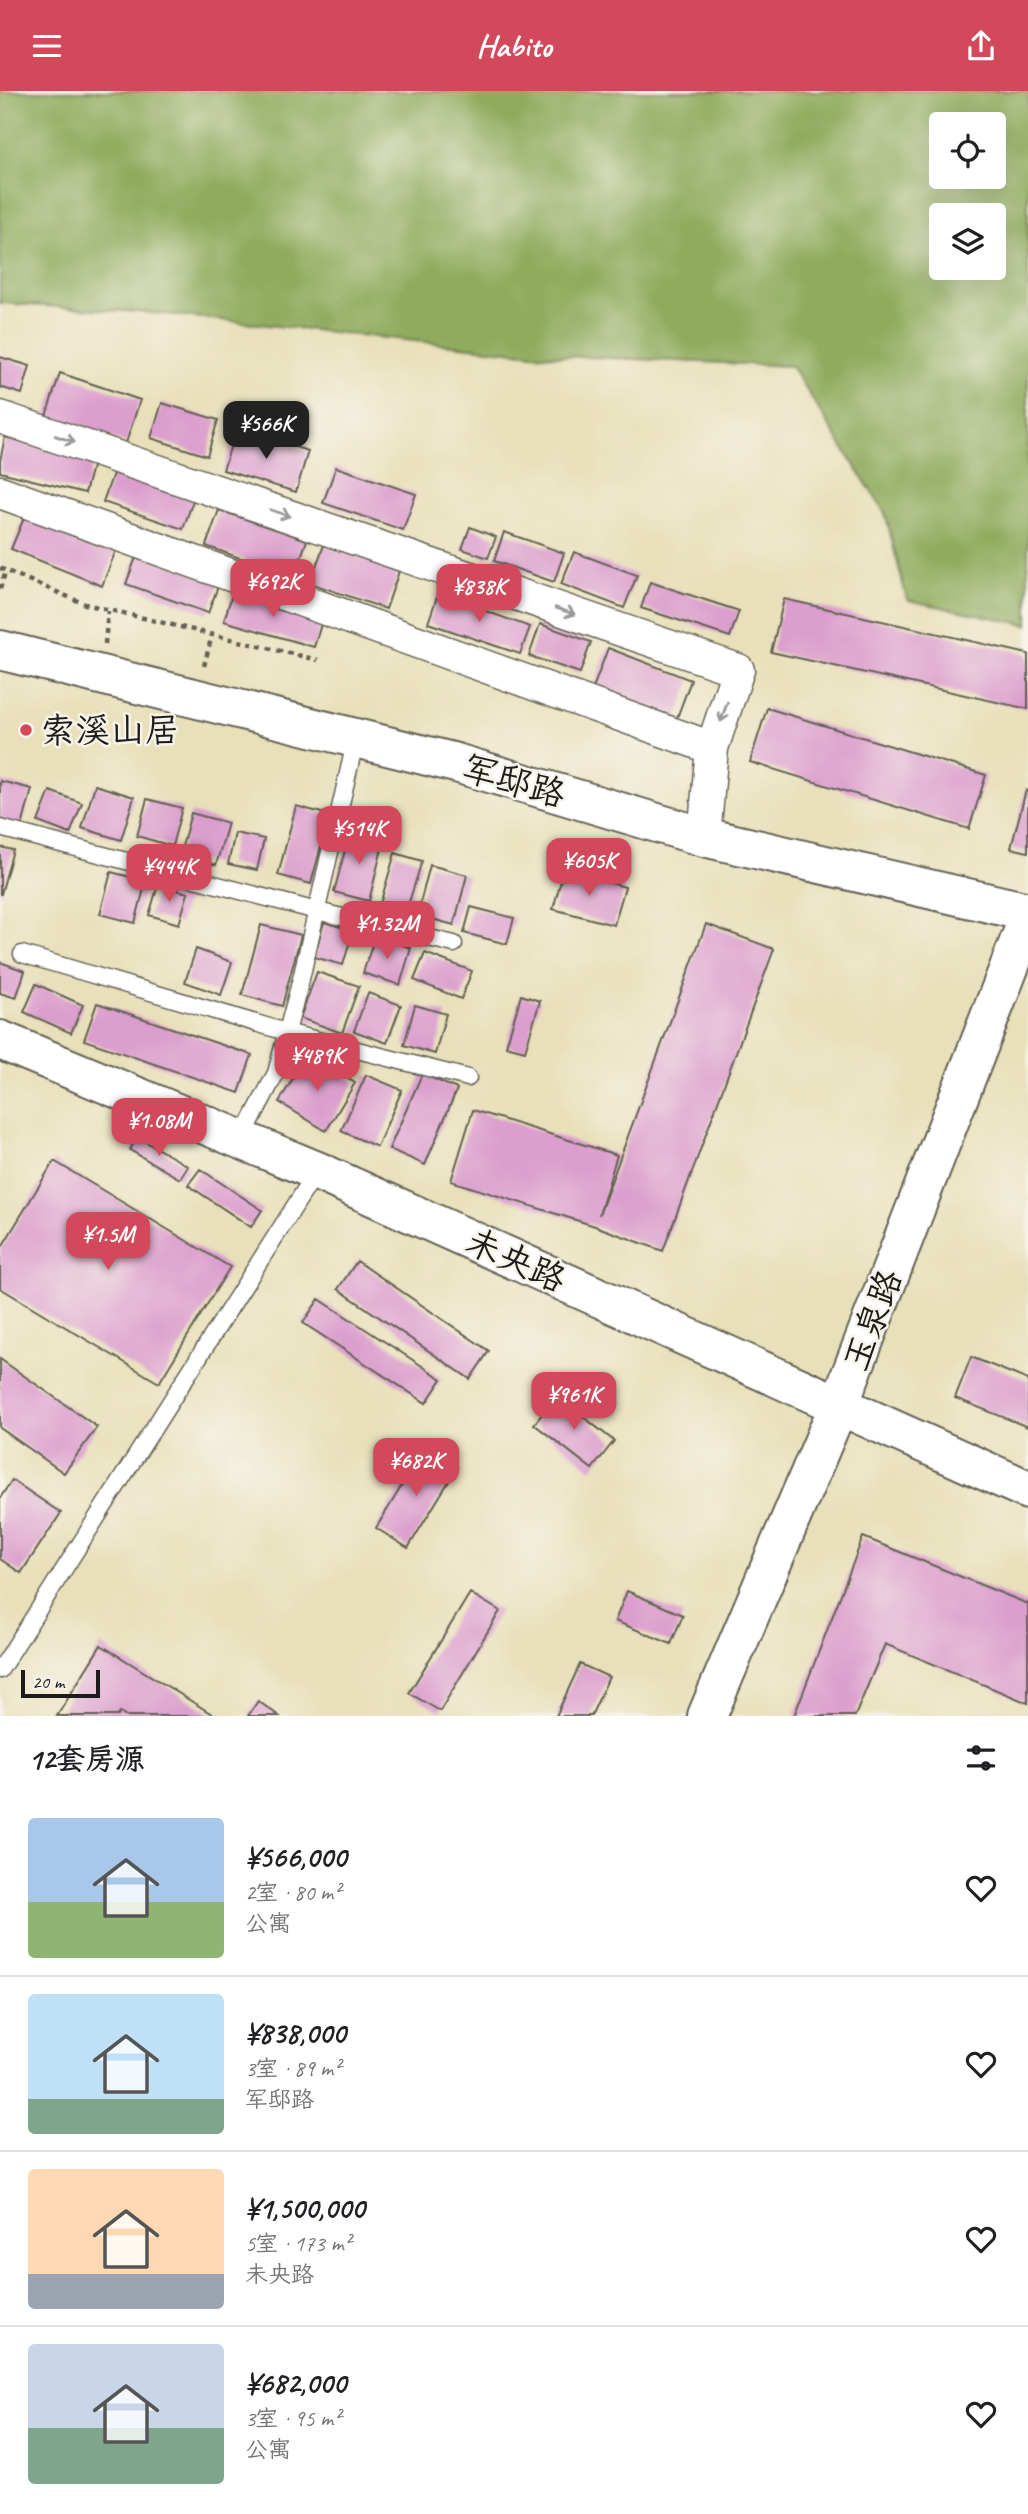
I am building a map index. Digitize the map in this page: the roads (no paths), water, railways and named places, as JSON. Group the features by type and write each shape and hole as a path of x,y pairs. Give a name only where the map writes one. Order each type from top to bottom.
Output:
{"street":[{"path":"0,417 738,670 712,748 704,837"},
{"path":"0,492 712,748"},
{"name":"军邸路","path":"0,650 456,763 704,837 1028,912"},
{"name":"玉泉路","path":"707,1716 839,1405 1028,919"},
{"name":"未央路","path":"0,1039 317,1171 1028,1490"}],"lane":[{"path":"241,1140 276,1073 317,911 356,738"},
{"path":"0,828 454,944"},
{"path":"22,954 286,1032 468,1078"},
{"path":"0,1670 317,1171"}],"place":[{"name":"索溪山居","path":"26,730"}]}
